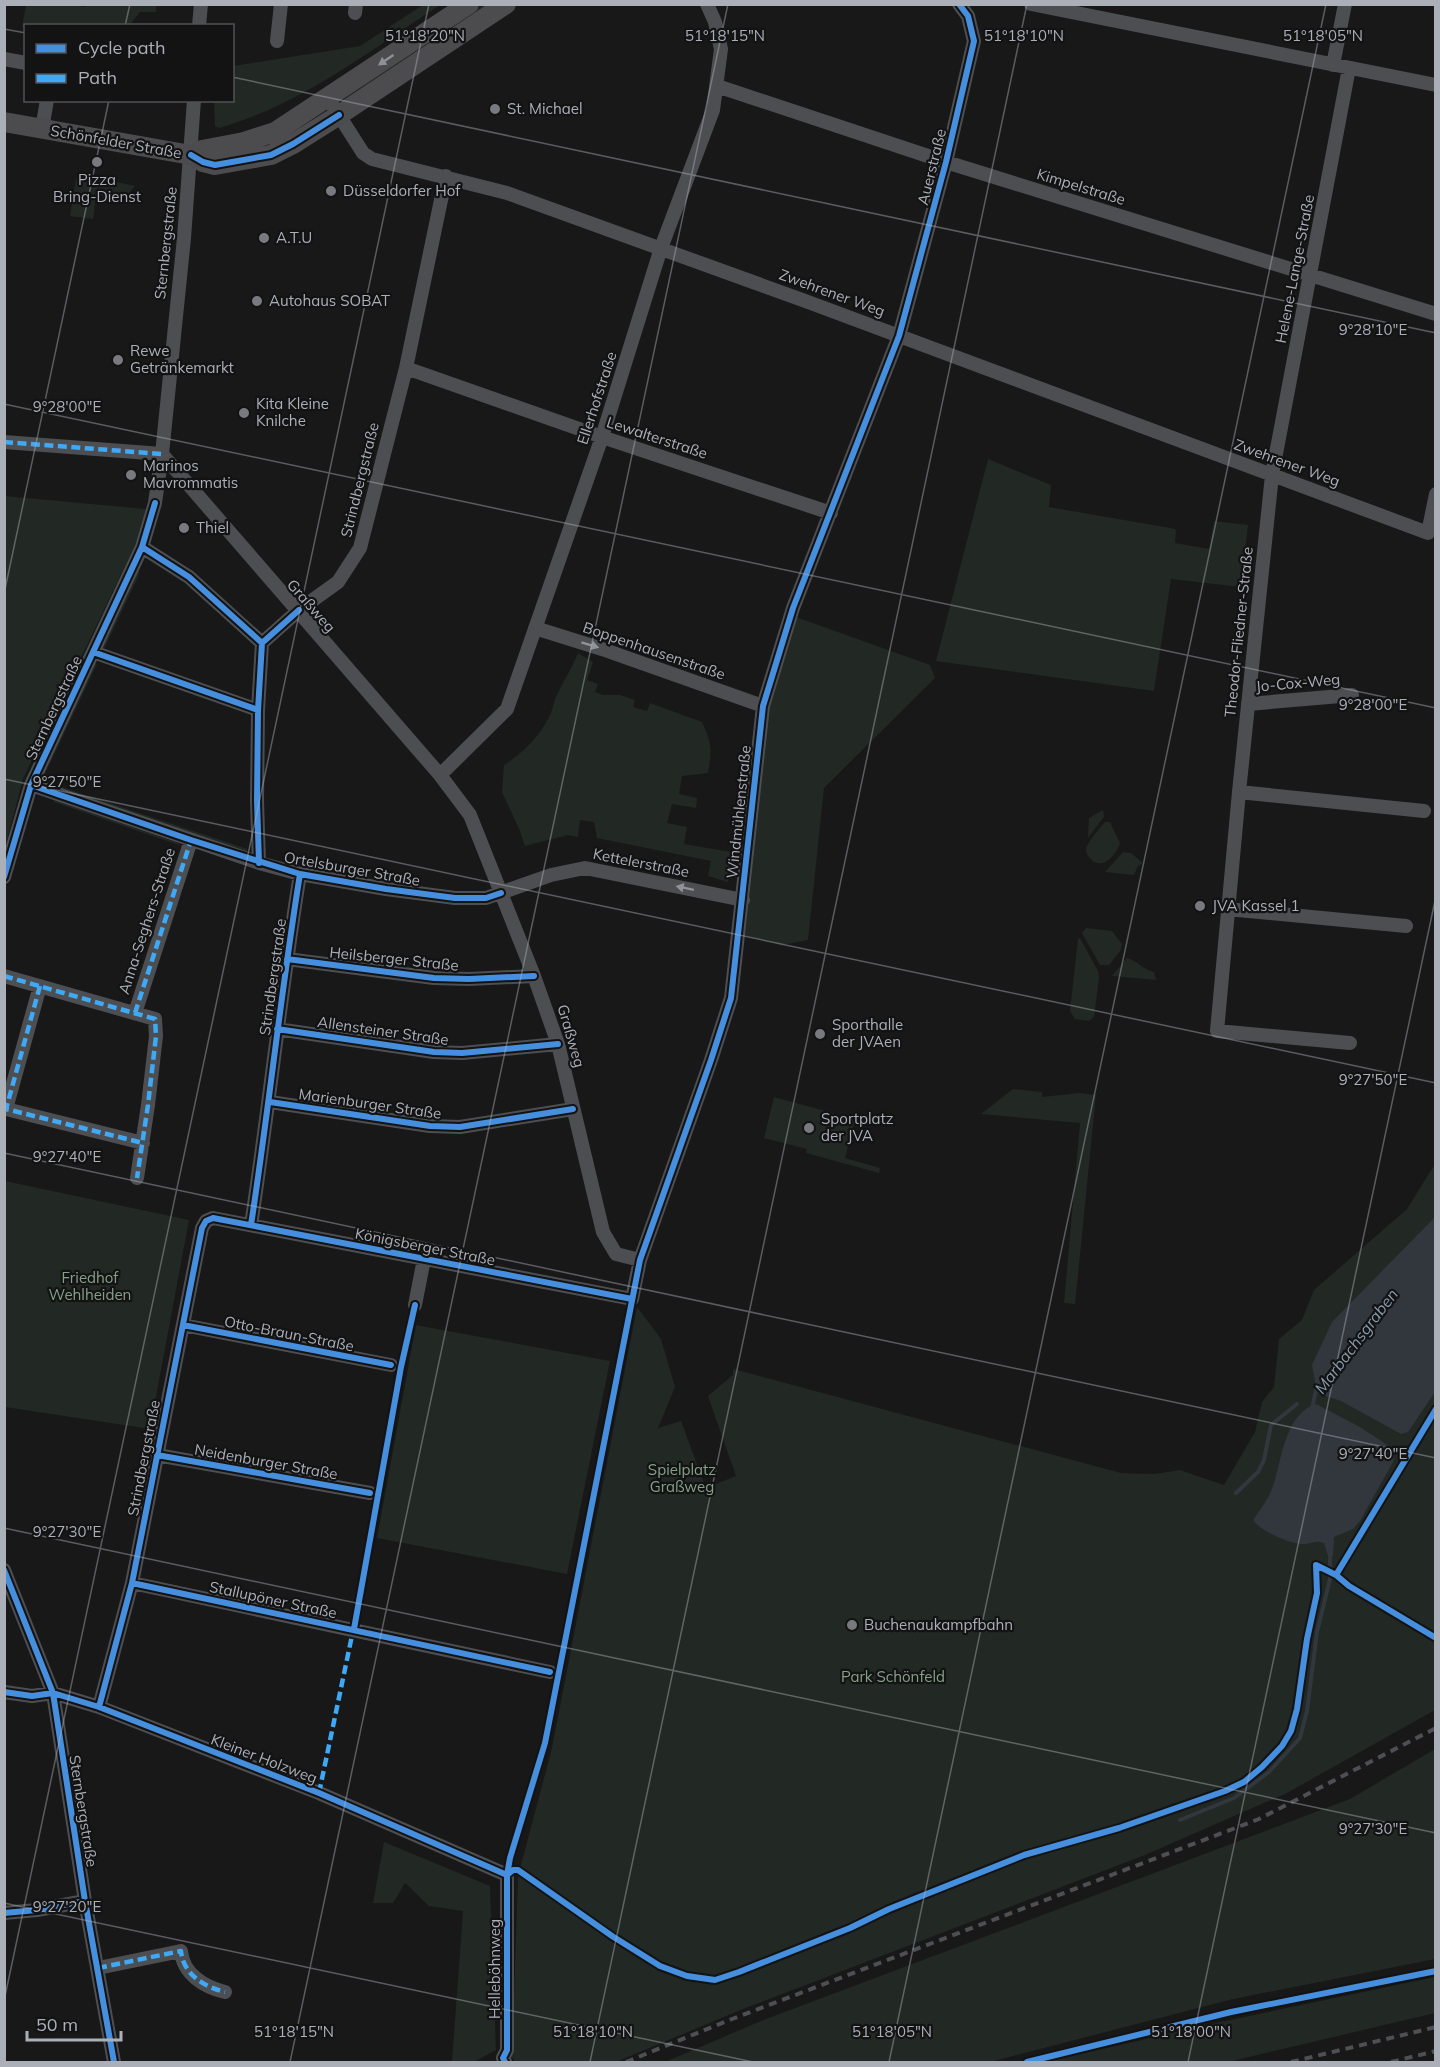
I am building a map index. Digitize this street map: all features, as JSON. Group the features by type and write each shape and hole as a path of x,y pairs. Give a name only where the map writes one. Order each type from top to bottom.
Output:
{"main road":[{"path":"191,155 202,150 244,142 275,132 470,4"},
{"name":"Schönfelder Straße","path":"4,122 191,155 202,162 215,165 271,155 339,116 506,4"}],"street":[{"path":"200,24 201,4"},
{"path":"277,41 281,4"},
{"name":"Ellerhofstraße","path":"440,775 507,709 602,437 661,248 707,129 717,86 721,49 715,22 707,4"},
{"name":"Auerstraße","path":"899,336 946,162 974,41 968,16 959,4"},
{"path":"1031,4 1436,85"},
{"path":"1333,65 1345,4"},
{"path":"4,59 24,63"},
{"name":"Helene-Lange-Straße","path":"1272,475 1349,68"},
{"name":"Kimpelstraße","path":"717,86 946,162 1436,314"},
{"name":"Zwehrener Weg","path":"328,98 363,153 372,159 507,193 1428,533 1436,494"},
{"name":"Schönfelder Straße","path":"42,129 47,102"},
{"name":"Sternbergstraße","path":"4,877 31,785 142,547 155,503 162,454 191,155 194,102"},
{"name":"Strindbergstraße","path":"262,643 298,610 338,582 360,548 406,369 446,176"},
{"name":"Windmühlenstraße","path":"633,1299 640,1260 731,998 763,706 793,608 899,336"},
{"name":"Lewalterstraße","path":"406,369 831,513"},
{"path":"4,442 162,454"},
{"name":"Graßweg","path":"162,454 440,775 470,815 534,976 558,1044 603,1232 616,1254 640,1260"},
{"name":"Theodor-Fliedner-Straße","path":"1272,475 1216,1031 1350,1043"},
{"path":"142,547 189,577 262,643 258,710 259,862"},
{"name":"Boppenhausenstraße","path":"535,628 602,649 763,706"},
{"name":"Sternbergstraße","path":"93,652 258,710"},
{"name":"Jo-Cox-Weg","path":"1248,704 1352,696"},
{"name":"Ortelsburger Straße","path":"31,785 191,840 300,874 456,898 486,898 501,893"},
{"path":"1239,792 1424,811"},
{"name":"Anna-Seghers-Straße","path":"135,1013 191,840"},
{"name":"Kettelerstraße","path":"501,893 551,875 585,868 743,900"},
{"name":"Strindbergstraße","path":"251,1225 270,1102 277,1029 300,874"},
{"path":"1227,909 1406,926"},
{"name":"Heilsberger Straße","path":"287,958 434,978 534,976"},
{"name":"Anna-Seghers-Straße","path":"4,976 155,1019 156,1036 143,1143 136,1178"},
{"path":"40,986 6,1109 143,1143"},
{"name":"Allensteiner Straße","path":"277,1029 434,1052 462,1053 558,1044"},
{"name":"Marienburger Straße","path":"270,1102 430,1126 460,1127 573,1109"},
{"name":"Strindbergstraße","path":"99,1707 132,1582 202,1228 206,1221 213,1218"},
{"name":"Königsberger Straße","path":"213,1218 633,1299"},
{"path":"415,1305 424,1259"},
{"name":"Otto-Braun-Straße","path":"183,1325 392,1365"},
{"name":"Neidenburger Straße","path":"157,1455 370,1493"},
{"name":"Sternbergstraße","path":"4,1570 53,1693 85,1901 114,2062"},
{"name":"Stallupöner Straße","path":"132,1582 550,1672"},
{"name":"Kleiner Holzweg","path":"4,1692 32,1696 53,1693 99,1707 320,1793 507,1875"},
{"name":"Helleböhnweg","path":"505,2062 503,2058 507,2050 507,1875"},
{"path":"4,1913 37,1910 85,1901"},
{"path":"98,1968 181,1951 182,1961 191,1974 208,1988 225,1992"}],"green space":[{"path":"86,4 156,5 156,12 140,12 131,24 24,24 24,28 22,27 26,5 85,7"},
{"path":"423,5 440,5 306,91 249,118 219,128 215,126 214,102 234,102 234,66 360,46"},
{"path":"483,5 495,5 341,103 342,98"},
{"path":"98,178 135,186 124,199 96,195 93,219 70,216 76,179 97,183"},
{"path":"988,459 1051,485 1049,507 1176,529 1175,543 1209,549 1214,521 1248,525 1241,587 1171,579 1154,691 936,661"},
{"path":"5,496 146,509 136,543 23,779 5,848"},
{"path":"139,570 139,575 104,649 102,648"},
{"path":"796,617 930,665 935,678 824,788 808,940 782,945 744,935 767,707"},
{"path":"578,653 593,662 587,680 598,684 595,692 603,695 620,695 635,700 633,707 647,711 650,703 702,722 710,747 708,773 682,776 679,794 697,798 696,808 672,804 667,823 687,827 684,844 731,852 728,882 708,876 711,861 597,838 594,822 580,820 578,837 568,835 525,846 502,792 504,765 524,750 540,731"},
{"path":"95,663 97,664 43,778 42,776"},
{"path":"55,785 247,849 247,852 55,787"},
{"path":"54,800 178,843 179,845 54,802"},
{"path":"1103,810 1104,817 1088,838 1089,818"},
{"path":"1105,822 1110,822 1120,843 1108,861 1094,862 1086,853 1086,849"},
{"path":"1123,852 1131,853 1143,863 1138,866 1134,875 1105,872"},
{"path":"1086,928 1112,931 1122,944 1121,950 1109,965 1100,965 1082,933"},
{"path":"1080,938 1098,971 1099,978 1094,1017 1089,1021 1075,1019 1070,1011 1078,939"},
{"path":"1127,958 1154,972 1156,980 1112,976"},
{"path":"1013,1089 1042,1092 1042,1097 1079,1093 1096,1095 1075,1304 1064,1303 1080,1123 981,1114"},
{"name":"Sportplatz der JVA","path":"774,1097 855,1119 845,1158 880,1168 879,1173 806,1153 807,1149 764,1138"},
{"name":"Park Schönfeld","path":"1435,1164 1435,1710 1287,1793 1145,1855 743,2009 616,2062 515,2062 512,2057 518,1876 552,1748 637,1307 661,1339 675,1387 658,1428 681,1421 706,1488 736,1476 708,1396 733,1375 733,1369 1121,1473 1154,1474 1180,1470 1224,1485 1255,1432 1262,1402 1274,1387 1279,1339 1302,1320 1314,1290 1407,1209"},
{"name":"Friedhof Wehlheiden","path":"5,1181 189,1220 150,1429 5,1407"},
{"path":"416,1325 610,1361 567,1574 377,1538"},
{"path":"1435,1749 1435,1959 1233,1999 990,2062 665,2062 761,2021 1350,1799"},
{"path":"384,1842 490,1886 496,2050 474,2062 452,2062 463,1911 429,1906 405,1883 393,1903 373,1903"},
{"path":"1435,1977 1435,2013 1228,2062 1046,2062 1211,2024"}],"water":[{"path":"1435,1217 1435,1392 1408,1432 1401,1434 1341,1401 1314,1392 1315,1381 1312,1365 1332,1322"},
{"path":"1316,1404 1360,1427 1395,1450 1393,1462 1360,1521 1353,1529 1334,1537 1333,1555 1330,1562 1324,1543 1299,1544 1285,1540 1262,1529 1253,1520 1272,1488 1292,1426 1298,1416"}],"waterway":[{"name":"Marbachsgraben","path":"1312,1409 1316,1390"},
{"path":"1236,1493 1258,1472 1264,1460 1271,1425 1297,1404"},
{"name":"Marbachsgraben","path":"1180,1820 1234,1798 1269,1772 1300,1738 1307,1711 1317,1632 1330,1579 1330,1559"}],"railway":[{"path":"626,2062 732,2019 1259,1819 1436,1728"},
{"path":"1291,2062 1436,2027"},
{"path":"1391,2062 1436,2051"}],"marked path":[{"path":"4,442 162,454"},
{"path":"135,1013 191,840"},
{"path":"4,976 155,1019 156,1036 137,1178"},
{"path":"40,986 6,1109 143,1143"},
{"path":"319,1793 354,1626"},
{"path":"98,1968 181,1951 190,1973 202,1983 225,1992"}],"cycle path":[{"path":"505,2062 503,2058 507,2050 507,1875 510,1858 545,1743 640,1260 731,998 763,706 793,608 899,336 946,162 974,41 968,16 959,4"},
{"path":"191,155 203,162 215,165 271,155 339,115"},
{"path":"4,877 31,785 142,547 155,503"},
{"path":"142,547 189,577 262,643"},
{"path":"259,863 258,710 262,643 299,610"},
{"path":"93,652 258,710"},
{"path":"31,785 191,840 300,874 455,898 486,898 501,893"},
{"path":"251,1225 300,874"},
{"path":"287,959 434,978 534,976"},
{"path":"277,1029 434,1052 462,1053 558,1044"},
{"path":"270,1102 430,1126 460,1127 573,1109"},
{"path":"99,1707 132,1583 202,1228 206,1221 213,1218 632,1299"},
{"path":"354,1629 401,1367 415,1305"},
{"path":"183,1325 391,1365"},
{"path":"1336,1575 1436,1409"},
{"path":"157,1455 370,1493"},
{"path":"507,1875 513,1870 518,1870 612,1936 660,1966 687,1976 715,1980 850,1928 889,1909 1024,1855 1119,1828 1225,1791 1244,1782 1282,1746 1291,1731 1297,1709 1307,1639 1317,1593 1316,1565 1336,1575 1349,1586 1436,1638"},
{"path":"4,1570 53,1693 85,1901 114,2062"},
{"path":"132,1583 550,1672"},
{"path":"4,1692 32,1696 53,1693 99,1707 319,1793 507,1875"},
{"path":"4,1913 37,1910 85,1901"},
{"path":"1027,2062 1231,2012 1436,1971"}],"place":[{"name":"St. Michael","path":"495,109"},
{"name":"Pizza Bring-Dienst","path":"97,162"},
{"name":"Düsseldorfer Hof","path":"331,191"},
{"name":"A.T.U","path":"264,238"},
{"name":"Autohaus SOBAT","path":"257,301"},
{"name":"Rewe Getränkemarkt","path":"118,360"},
{"name":"Kita Kleine Knilche","path":"244,413"},
{"name":"Marinos Mavrommatis","path":"131,475"},
{"name":"Thiel","path":"184,528"},
{"name":"JVA Kassel 1","path":"1200,906"},
{"name":"Sporthalle der JVAen","path":"820,1034"},
{"name":"Sportplatz der JVA","path":"809,1128"},
{"name":"Buchenaukampfbahn","path":"852,1625"}],"park label":[{"name":"Spielplatz Graßweg","path":"682,1478"}]}
